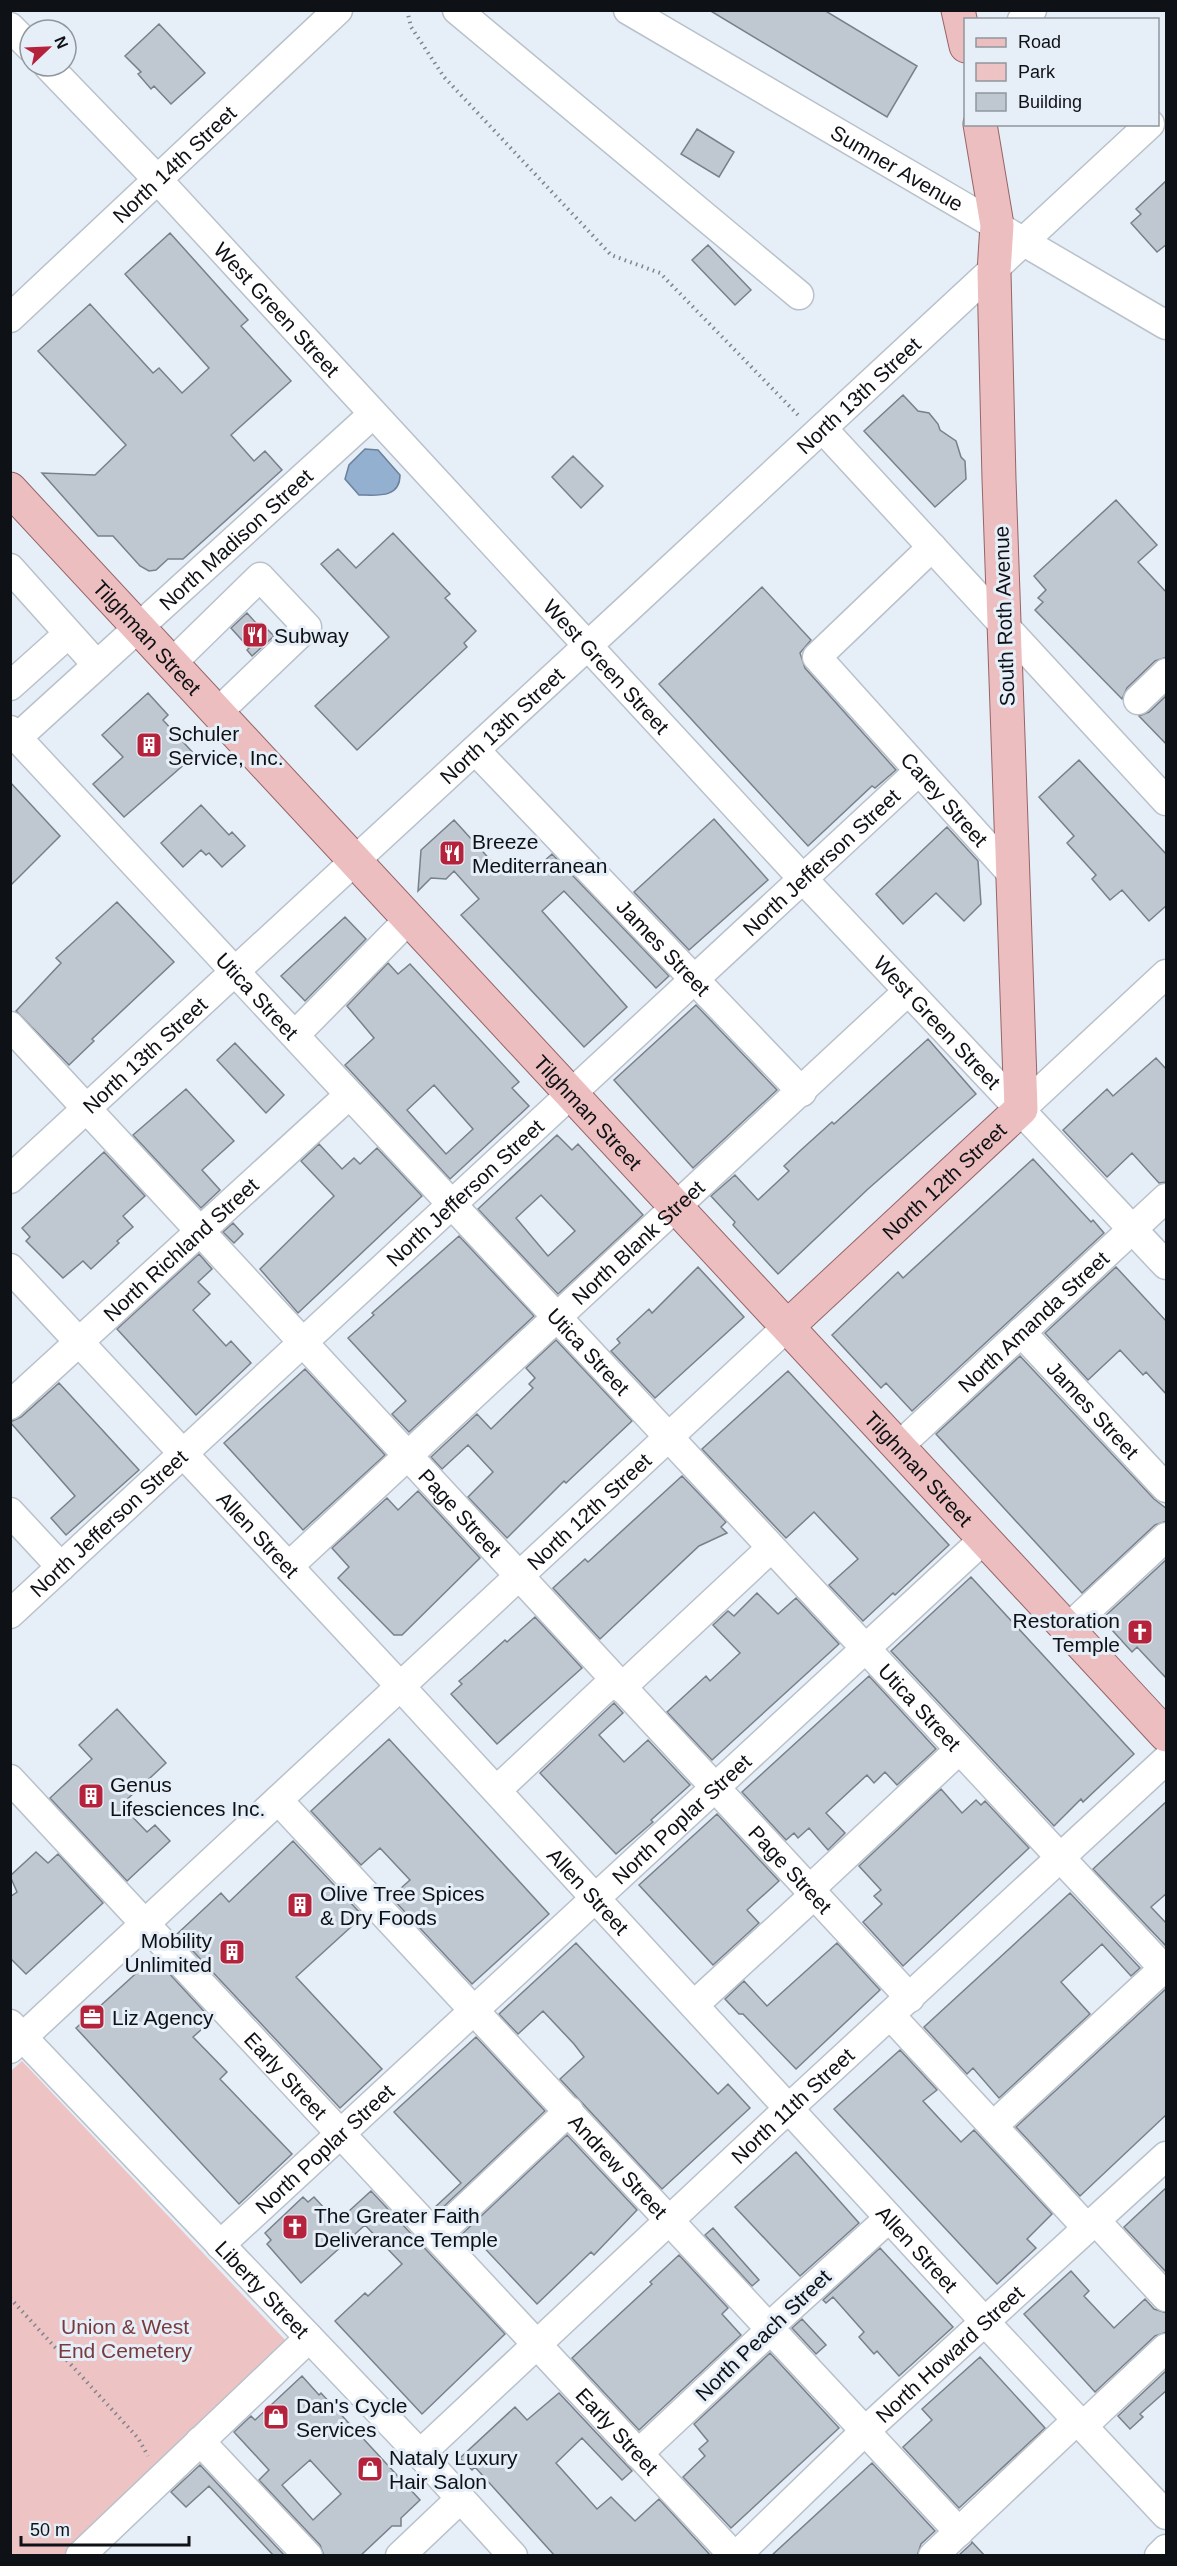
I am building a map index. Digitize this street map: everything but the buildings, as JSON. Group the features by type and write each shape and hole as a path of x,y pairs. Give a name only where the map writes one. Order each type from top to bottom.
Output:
{"main road":[{"path":"958,10 964,37"},
{"name":"South Roth Avenue","path":"981,126 1011,233 994,272 1012,874 1022,1109"},
{"name":"Tilghman Street","path":"10,489 1167,1735"},
{"name":"North 12th Street","path":"788,1326 1022,1109"}],"street":[{"name":"North 14th Street","path":"10,318 338,10"},
{"path":"457,10 799,295"},
{"name":"Sumner Avenue","path":"628,10 1167,325"},
{"name":"West Green Street","path":"60,78 157,179 802,879 1022,1109 1167,1265"},
{"path":"1011,233 1147,126"},
{"name":"North 13th Street","path":"10,1179 994,272"},
{"name":"North Madison Street","path":"14,734 97,665 373,414"},
{"path":"819,431 932,547 1167,801"},
{"name":"Carey Street","path":"932,547 817,657 1012,874"},
{"path":"10,568 97,665"},
{"path":"172,663 260,577 307,627 218,712"},
{"path":"10,686 68,634"},
{"path":"1138,700 1167,673"},
{"name":"Utica Street","path":"14,734 1165,1969"},
{"name":"James Street","path":"475,750 802,1092"},
{"name":"North Jefferson Street","path":"10,1614 919,771"},
{"path":"295,1035 409,919"},
{"name":"North 12th Street","path":"1022,1109 1167,974"},
{"name":"North Blank Street","path":"289,1566 802,1092 908,991"},
{"name":"Page Street","path":"10,1026 812,1893 993,2126 1167,2297"},
{"name":"North Richland Street","path":"10,1405 350,1095"},
{"name":"North Amanda Street","path":"899,1446 1167,1198"},
{"name":"Allen Street","path":"10,1268 289,1566 985,2322 1167,2515"},
{"name":"North 12th Street","path":"14,2037 145,1923 788,1326"},
{"name":"James Street","path":"1021,1332 1167,1488"},
{"path":"10,1512 61,1567"},
{"path":"1068,1628 1167,1537"},
{"name":"North Poplar Street","path":"220,2245 984,1539"},
{"path":"496,1791 771,1548"},
{"path":"694,2005 959,1750"},
{"name":"North 11th Street","path":"420,2454 789,2108 1167,1760"},
{"name":"Early Street","path":"10,1779 735,2556"},
{"name":"Andrew Street","path":"278,1800 959,2532"},
{"path":"993,2126 1165,1969"},
{"name":"Liberty Street","path":"14,2037 220,2245 420,2454 513,2556"},
{"path":"436,2236 569,2111"},
{"name":"North Howard Street","path":"735,2556 865,2431 1167,2156"},
{"name":"North Peach Street","path":"638,2454 766,2334 769,2327 889,2218"},
{"path":"80,2556 309,2338"},
{"path":"933,2556 1167,2348"},
{"path":"200,2441 308,2556"},
{"path":"400,2556 460,2499"},
{"path":"1159,2556 1167,2549"}],"path":[{"path":"407,10 411,27 444,77 611,255 660,273 819,431"},
{"path":"10,2298 138,2438 148,2456 147,2464"}],"green space":[{"name":"Union & West End Cemetery","path":"22,2061 287,2342 65,2555 11,2556 10,2072"}],"water":[{"path":"365,449 378,450 400,475 399,483 392,492 379,495 359,495 345,479 349,465"}],"place":[{"name":"Subway","path":"255,635"},
{"name":"Schuler Service, Inc.","path":"149,745"},
{"name":"Breeze Mediterranean","path":"452,853"},
{"name":"Restoration Temple","path":"1140,1632"},
{"name":"Genus Lifesciences Inc.","path":"91,1796"},
{"name":"Olive Tree Spices & Dry Foods","path":"300,1905"},
{"name":"Mobility Unlimited","path":"232,1952"},
{"name":"Liz Agency","path":"92,2017"},
{"name":"The Greater Faith Deliverance Temple","path":"295,2227"},
{"name":"Dan's Cycle Services","path":"276,2417"},
{"name":"Nataly Luxury Hair Salon","path":"370,2469"}]}
